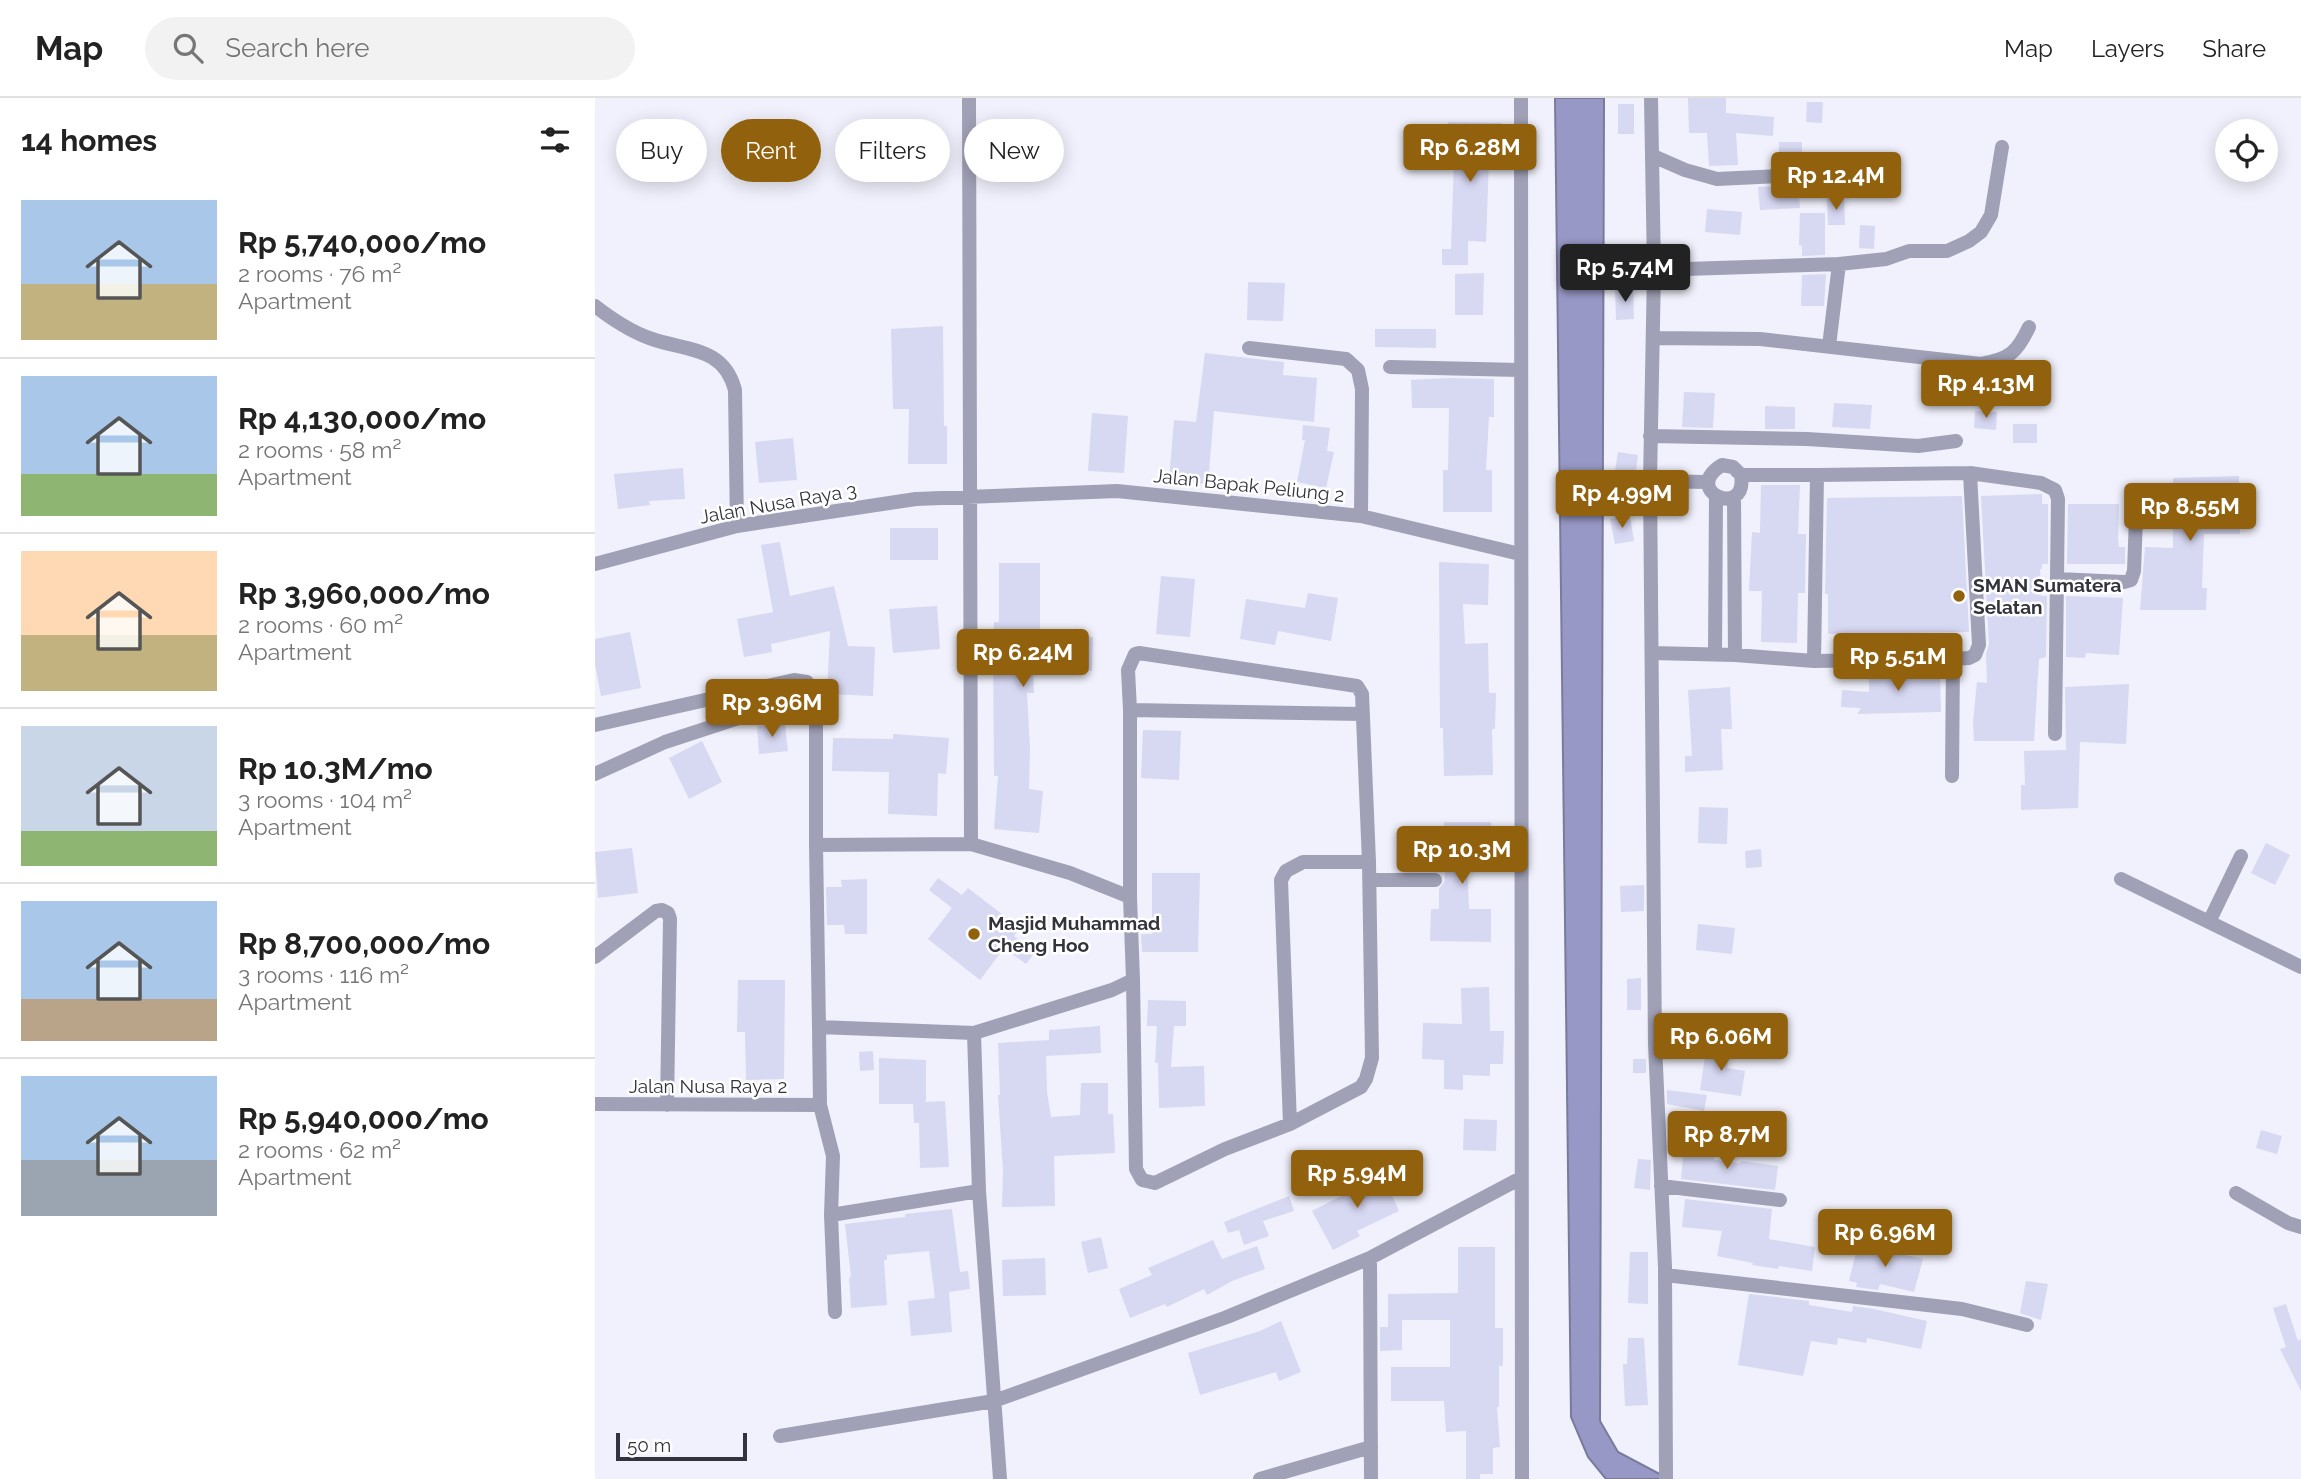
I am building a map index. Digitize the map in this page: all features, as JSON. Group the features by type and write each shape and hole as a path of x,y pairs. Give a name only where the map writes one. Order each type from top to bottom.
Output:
{"street":[{"path":"969,98 971,844"},
{"path":"1521,98 1521,1479"},
{"path":"1651,98 1654,270 1650,481 1655,1044 1665,1275 1665,1479"},
{"path":"1654,270 1839,264 1886,260 1909,251 1947,251 1981,232 1991,215 2002,147"},
{"path":"1653,156 1685,170 1717,179 1825,174"},
{"path":"1829,346 1839,264"},
{"path":"595,306 630,330 651,339 714,357 731,376 735,390 737,526"},
{"path":"1653,338 1760,339 1981,364 1996,361 2015,351 2029,327"},
{"path":"1249,348 1346,359 1358,370 1362,389 1361,516"},
{"path":"1390,367 1520,370"},
{"path":"1650,436 1807,439 1918,446 1956,441"},
{"path":"1722,465 1733,467 1741,475 1742,483 1740,491 1734,497 1725,499 1717,497 1710,490 1708,482 1712,471 1722,465"},
{"path":"1652,653 1716,654 1814,661 1973,657 1979,645 1970,473"},
{"path":"1741,475 1970,473 2041,483 2055,490 2058,499 2055,733"},
{"path":"1814,661 1817,475"},
{"path":"1650,481 1708,482"},
{"name":"Jalan Bapak Peliung 2","path":"970,499 1117,491 1361,516 1520,554"},
{"path":"2057,579 2124,582 2133,578 2137,491"},
{"path":"1716,654 1717,497"},
{"path":"1734,497 1735,655"},
{"name":"Jalan Nusa Raya 3","path":"595,564 737,526 916,499 970,499"},
{"path":"1139,653 1351,683 1361,691 1370,880 1370,1068 1361,1087 1290,1124 1225,1149 1155,1183 1142,1180 1136,1169 1130,710 1128,670 1131,659 1139,653"},
{"path":"1952,776 1953,659"},
{"path":"595,725 794,680 813,686 820,1105 833,1156 831,1215 835,1312"},
{"path":"595,774 665,742 815,693"},
{"path":"1130,710 1362,714"},
{"path":"816,845 971,844 1070,873 1131,897"},
{"path":"2209,922 2241,856"},
{"path":"1290,1124 1281,880 1286,871 1303,862 1369,862"},
{"path":"2121,879 2301,967"},
{"path":"1370,880 1435,880"},
{"path":"595,957 656,911 668,913 667,1105"},
{"path":"819,1027 974,1033 1112,990 1133,980"},
{"path":"974,1033 979,1191 1000,1479"},
{"name":"Jalan Nusa Raya 2","path":"595,1104 820,1105"},
{"path":"780,1436 994,1401 1227,1317 1370,1258 1521,1178"},
{"path":"1661,1186 1780,1200"},
{"path":"831,1215 979,1191"},
{"path":"2236,1193 2288,1223 2301,1227"},
{"path":"1370,1258 1371,1479"},
{"path":"1665,1275 1962,1309 2027,1325"},
{"path":"1260,1479 1371,1447"}],"water":[{"path":"1555,98 1604,98 1600,1421 1618,1452 1669,1479 1606,1479 1588,1457 1571,1417"}],"building":[{"path":"1688,98 1726,98 1726,113 1774,117 1773,136 1736,133 1738,165 1709,166 1707,133 1689,133"},
{"path":"1807,102 1823,102 1822,123 1806,122"},
{"path":"1618,104 1634,104 1634,134 1618,134"},
{"path":"1448,122 1502,123 1502,160 1489,159 1486,242 1468,241 1468,265 1442,265 1442,249 1451,249 1454,159 1447,158"},
{"path":"1779,142 1802,142 1802,161 1797,161 1797,166 1779,167"},
{"path":"1798,185 1800,208 1760,210 1758,187"},
{"path":"1827,199 1844,199 1845,225 1828,225"},
{"path":"1707,209 1742,212 1740,235 1705,232"},
{"path":"1800,213 1825,213 1825,255 1802,256 1802,246 1799,245"},
{"path":"1860,225 1875,226 1874,249 1859,248"},
{"path":"1484,273 1483,315 1455,315 1455,274"},
{"path":"1826,274 1824,306 1801,306 1802,275"},
{"path":"1248,282 1285,283 1283,321 1247,320"},
{"path":"1633,288 1634,319 1616,320 1615,289"},
{"path":"943,326 947,464 908,464 909,409 893,409 891,329"},
{"path":"1375,329 1436,329 1436,348 1375,347"},
{"path":"1205,353 1284,362 1283,375 1317,378 1314,422 1214,411 1208,484 1169,481 1174,420 1196,422"},
{"path":"1494,379 1494,417 1489,417 1486,470 1492,470 1492,512 1443,512 1443,470 1448,470 1449,408 1412,408 1411,380"},
{"path":"1684,392 1715,393 1713,428 1682,427"},
{"path":"1834,403 1872,405 1870,429 1832,427"},
{"path":"1765,406 1795,407 1795,429 1765,429"},
{"path":"1975,411 1997,412 1996,430 1974,428"},
{"path":"1092,413 1128,416 1124,473 1088,471"},
{"path":"2013,424 2037,424 2037,443 2013,443"},
{"path":"1303,425 1330,428 1327,451 1334,452 1326,488 1297,482 1305,440 1302,440"},
{"path":"793,438 797,480 759,483 755,442"},
{"path":"1618,452 1638,455 1635,479 1614,477"},
{"path":"683,468 685,499 649,501 650,505 618,509 614,474"},
{"path":"2239,476 2240,534 2204,534 2202,588 2207,588 2206,610 2140,610 2145,547 2173,548 2173,478"},
{"path":"1761,485 1800,485 1798,534 1806,534 1805,593 1798,593 1797,643 1761,642 1762,591 1749,591 1752,532 1760,533"},
{"path":"2042,494 2042,504 2048,504 2048,564 2042,564 2040,569 2041,596 2047,596 2046,657 2039,659 2034,741 1974,741 1977,682 1987,683 1986,654 1989,644 1981,496"},
{"path":"1962,496 1969,632 1828,634 1828,594 1825,594 1827,498"},
{"path":"2068,504 2119,504 2118,538 2119,547 2125,547 2125,564 2067,564"},
{"path":"1630,516 1634,541 1615,544 1610,519"},
{"path":"890,528 938,528 938,560 890,560"},
{"path":"780,542 790,596 834,586 848,646 875,647 873,696 827,694 830,631 771,644 772,652 744,657 737,619 773,612 761,545"},
{"path":"1439,562 1489,564 1488,605 1463,604 1465,644 1488,643 1489,693 1496,693 1495,729 1492,729 1493,775 1444,776 1443,728 1440,728"},
{"path":"999,563 1040,563 1040,637 1093,637 1092,671 1033,671 1034,693 1027,693 1029,789 1043,791 1039,833 994,829 998,776 994,776 993,642 994,622 999,622"},
{"path":"1161,576 1195,579 1190,637 1156,634"},
{"path":"1308,593 1338,598 1331,641 1278,631 1275,645 1240,639 1246,599 1305,608"},
{"path":"2066,596 2123,598 2119,655 2086,653 2085,658 2066,657"},
{"path":"937,606 940,649 893,653 889,609"},
{"path":"630,632 641,688 601,696 595,664 595,639"},
{"path":"1940,669 1941,712 1857,714 1861,708 1841,707 1842,690 1869,692 1869,670"},
{"path":"2129,684 2126,744 2080,742 2078,808 2021,810 2021,785 2025,785 2024,751 2066,750 2065,687"},
{"path":"1730,687 1732,729 1721,729 1723,770 1685,772 1685,756 1692,756 1688,690"},
{"path":"785,724 788,751 759,754 757,726"},
{"path":"1143,730 1181,731 1179,780 1141,778"},
{"path":"893,734 949,738 946,774 938,773 937,816 888,814 889,772 832,771 833,738 893,739"},
{"path":"702,741 722,782 689,799 669,758"},
{"path":"1699,807 1728,808 1727,844 1698,843"},
{"path":"1444,822 1491,822 1491,858 1467,858 1469,909 1491,909 1491,942 1430,941 1431,909 1439,909 1439,889 1445,881"},
{"path":"2266,843 2290,855 2275,885 2251,873"},
{"path":"632,848 638,893 598,898 595,852"},
{"path":"1761,849 1762,867 1746,868 1745,851"},
{"path":"1152,873 1200,873 1198,952 1142,952 1141,934 1152,934"},
{"name":"Masjid Muhammad Cheng Hoo","path":"938,878 962,895 968,888 1020,928 1014,936 1035,952 1026,964 1004,948 980,980 928,939 952,908 929,890"},
{"path":"867,879 867,934 845,934 844,925 827,925 826,887 842,887 841,880"},
{"path":"1644,885 1644,911 1621,912 1620,886"},
{"path":"1698,924 1735,928 1732,954 1696,950"},
{"path":"1641,978 1641,1010 1627,1010 1627,979"},
{"path":"738,980 785,980 784,1079 746,1080 745,1032 737,1032"},
{"path":"1489,987 1490,1031 1504,1031 1503,1064 1490,1064 1490,1076 1463,1075 1463,1090 1444,1089 1444,1060 1422,1059 1423,1023 1462,1024 1461,988"},
{"path":"1148,1000 1186,1001 1186,1026 1174,1026 1171,1067 1204,1066 1205,1106 1159,1108 1158,1063 1155,1063 1157,1026 1147,1026"},
{"path":"1100,1026 1101,1053 1046,1056 1047,1092 1051,1117 1080,1115 1081,1083 1108,1083 1108,1114 1113,1114 1115,1153 1054,1156 1055,1206 1002,1207 998,1043 1049,1040 1049,1030"},
{"path":"1707,1044 1731,1048 1727,1068 1745,1071 1741,1096 1700,1090"},
{"path":"873,1051 874,1070 860,1071 859,1052"},
{"path":"879,1058 926,1060 926,1102 945,1101 949,1167 920,1168 919,1123 914,1123 913,1104 879,1104"},
{"path":"1633,1059 1646,1059 1646,1073 1633,1073"},
{"path":"1667,1090 1707,1095 1704,1111 1667,1104"},
{"path":"1464,1119 1497,1120 1496,1151 1463,1150"},
{"path":"2261,1130 2282,1136 2277,1154 2256,1148"},
{"path":"1684,1148 1715,1151 1714,1160 1778,1166 1775,1190 1681,1179"},
{"path":"1638,1159 1651,1160 1650,1190 1634,1188"},
{"path":"1390,1171 1397,1186 1389,1189 1399,1211 1357,1231 1360,1236 1333,1250 1312,1211"},
{"path":"1289,1196 1294,1211 1263,1221 1269,1236 1244,1245 1239,1230 1228,1233 1224,1222"},
{"path":"1685,1199 1772,1209 1769,1239 1815,1247 1812,1271 1752,1265 1753,1263 1717,1256 1722,1231 1682,1227"},
{"path":"952,1209 960,1272 968,1271 970,1289 949,1292 952,1332 911,1336 908,1301 935,1298 929,1251 887,1255 887,1260 884,1260 887,1305 851,1308 851,1277 845,1224"},
{"path":"1101,1237 1108,1268 1088,1273 1081,1242"},
{"path":"1213,1240 1222,1259 1257,1246 1265,1269 1232,1281 1207,1295 1204,1289 1167,1307 1165,1304 1130,1318 1119,1289 1152,1275 1148,1268"},
{"path":"1858,1244 1923,1259 1914,1292 1880,1284 1878,1290 1856,1287 1857,1283 1849,1281"},
{"path":"1458,1247 1495,1247 1495,1328 1503,1328 1503,1366 1499,1366 1497,1407 1500,1447 1493,1448 1493,1474 1480,1474 1480,1479 1466,1479 1466,1431 1446,1432 1444,1401 1391,1401 1391,1367 1450,1367 1450,1320 1402,1320 1402,1350 1380,1351 1380,1327 1388,1327 1388,1294 1458,1293"},
{"path":"1630,1252 1648,1252 1648,1304 1628,1303"},
{"path":"1045,1258 1046,1295 1003,1296 1002,1260"},
{"path":"2026,1281 2048,1284 2041,1320 2020,1313"},
{"path":"1749,1294 1809,1301 1809,1305 1852,1312 1853,1306 1874,1309 1927,1321 1921,1349 1867,1338 1866,1343 1838,1338 1837,1345 1811,1341 1803,1376 1738,1365"},
{"path":"2286,1304 2298,1341 2301,1339 2301,1391 2280,1349 2286,1347 2273,1308"},
{"path":"1281,1321 1301,1372 1279,1381 1276,1372 1200,1395 1188,1353 1260,1331"},
{"path":"1628,1338 1644,1338 1648,1405 1625,1406 1623,1364 1627,1364"}],"place":[{"name":"SMAN Sumatera Selatan","path":"1959,596"},
{"name":"Masjid Muhammad Cheng Hoo","path":"974,934"}]}
